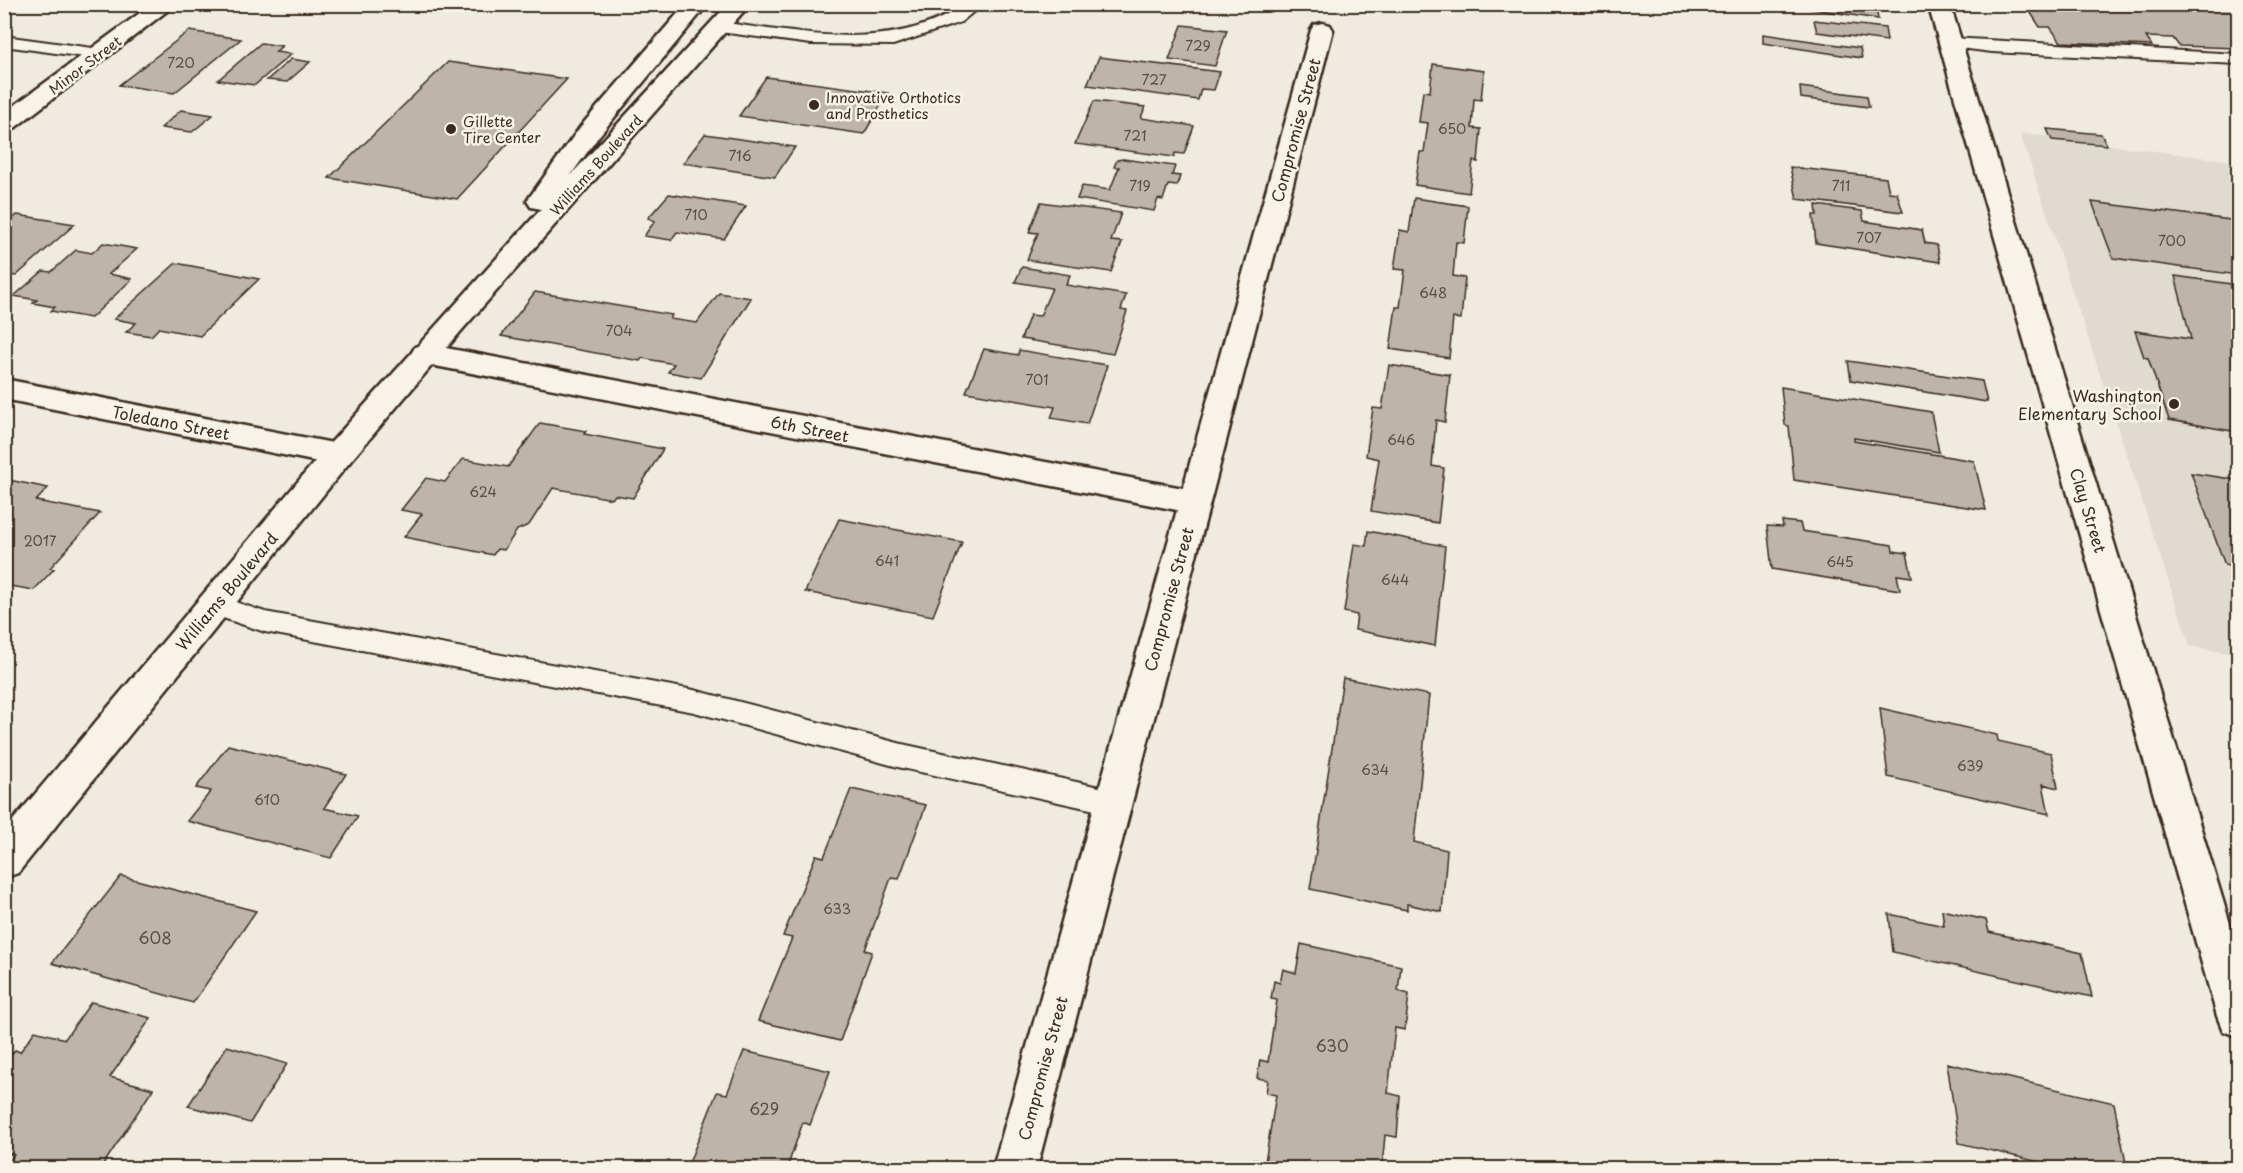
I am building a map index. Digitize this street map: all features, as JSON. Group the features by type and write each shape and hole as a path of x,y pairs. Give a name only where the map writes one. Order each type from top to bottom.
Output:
{"street":[{"name":"Minor Street","path":"4,125 166,4"},
{"name":"Williams Boulevard","path":"451,324 590,131 698,4"},
{"name":"Williams Boulevard","path":"4,860 338,455 451,324 740,4"},
{"name":"Clay Street","path":"1939,4 2238,1016"},
{"name":"Compromise Street","path":"1015,1168 1322,30"},
{"name":"6th Street","path":"425,354 1195,502"},
{"name":"Toledano Street","path":"4,389 338,455"}],"lane":[{"path":"720,27 811,39 893,40 955,19 976,4"},
{"path":"4,41 100,54"},
{"path":"1950,43 2238,60"},
{"path":"214,605 265,622 694,701 902,756 1113,802"}],"shaded area":[{"name":"Washington Elementary School","path":"2020,133 2238,162 2238,655 2190,646"}],"building":[{"path":"1799,4 1852,4 1876,8 1878,19 1799,7"},
{"path":"2025,4 2238,4 2238,48 2179,46 2173,38 2146,37 2152,46 2061,42 2050,27 2040,27"},
{"path":"1814,20 1885,28 1887,41 1817,32"},
{"path":"1182,25 1227,30 1215,66 1169,60"},
{"path":"189,31 241,39 174,93 119,85"},
{"path":"1763,34 1860,48 1862,58 1763,43"},
{"path":"261,43 282,46 275,52 291,54 255,85 218,80"},
{"path":"1099,57 1220,72 1214,90 1201,89 1198,100 1087,85"},
{"path":"291,59 310,62 287,82 267,80"},
{"name":"Gillette Tire Center","path":"448,62 567,79 457,199 329,178"},
{"path":"1433,64 1484,71 1481,100 1474,99 1472,128 1481,129 1478,162 1473,161 1469,193 1415,185 1420,152 1424,152 1428,123 1419,122 1423,91 1430,92"},
{"name":"Innovative Orthotics and Prosthetics","path":"766,77 888,93 864,134 739,116"},
{"path":"1800,87 1867,96 1869,107 1801,98"},
{"path":"1094,101 1145,107 1141,118 1194,126 1184,154 1175,153 1174,157 1075,144"},
{"path":"181,110 213,115 192,132 161,128"},
{"path":"2047,129 2101,134 2107,145 2052,140"},
{"path":"705,134 795,147 775,177 683,163"},
{"path":"1117,160 1175,166 1172,175 1180,176 1177,186 1168,185 1163,200 1158,199 1154,211 1077,199 1082,186 1110,190 1119,167 1114,167"},
{"path":"1790,167 1886,178 1889,192 1897,193 1903,212 1797,199"},
{"path":"669,194 746,206 724,239 677,232 671,240 644,236 655,221 648,218"},
{"path":"1414,198 1468,206 1464,243 1456,242 1453,276 1465,278 1461,319 1453,318 1449,358 1390,349 1396,307 1400,307 1405,270 1394,269 1400,230 1409,232"},
{"path":"1041,202 1121,213 1111,241 1122,242 1111,272 1027,260 1038,233 1029,232"},
{"path":"2092,202 2238,221 2238,275 2113,258"},
{"path":"1816,205 1862,211 1864,221 1922,230 1925,243 1937,245 1940,262 1816,243 1813,215 1817,215"},
{"path":"17,215 75,224 16,276 4,274 4,226"},
{"path":"103,243 137,249 109,274 132,279 91,318 51,311 55,307 33,303 37,300 14,296 43,271 51,272 76,250 92,253"},
{"path":"176,263 259,279 200,336 159,328 151,336 126,332 136,323 114,319"},
{"path":"1022,267 1070,275 1066,285 1126,295 1121,310 1127,311 1113,354 1021,339 1030,315 1040,316 1052,288 1015,282"},
{"path":"2175,276 2238,285 2238,432 2169,420 2148,358 2144,357 2135,331 2191,339"},
{"path":"535,292 672,315 670,319 697,323 719,293 751,298 701,378 668,372 674,364 642,358 640,361 501,336"},
{"path":"984,349 1018,355 1019,350 1107,365 1087,424 1051,418 1055,407 966,392"},
{"path":"1848,361 1982,381 1987,402 1851,380"},
{"path":"1389,365 1450,375 1445,422 1436,420 1432,466 1444,468 1438,523 1371,511 1379,459 1366,456 1373,408 1382,409"},
{"path":"1781,387 1931,412 1939,452 1854,438 1854,441 1974,461 1986,510 1794,480 1789,426 1785,425"},
{"path":"540,423 663,449 633,498 615,495 612,499 553,488 529,525 517,530 504,550 497,549 493,555 404,537 422,514 401,510 426,478 445,482 463,459 508,467"},
{"path":"2191,473 2238,480 2238,568 2225,565"},
{"path":"4,479 48,488 36,501 100,513 50,568 54,569 34,590 4,585"},
{"path":"839,519 962,542 933,616 805,592"},
{"path":"1782,521 1800,523 1802,531 1892,545 1893,551 1907,553 1912,577 1897,575 1900,590 1772,569 1767,526 1783,527"},
{"path":"1368,531 1445,546 1435,646 1355,630 1357,615 1344,612 1354,544 1366,546"},
{"path":"1343,678 1429,695 1414,842 1447,850 1442,912 1407,904 1407,910 1310,889"},
{"path":"1880,708 1997,735 1998,741 2051,753 2058,788 2043,784 2049,814 1888,777"},
{"path":"228,745 346,774 324,808 358,816 331,858 187,821 211,791 196,788"},
{"path":"851,789 926,805 899,879 891,878 865,950 872,952 840,1041 758,1021 792,938 783,936 816,855 824,857"},
{"path":"121,876 256,911 193,1003 52,963"},
{"path":"1942,910 1986,920 1989,932 2082,953 2092,997 1893,952 1889,914 1944,926"},
{"path":"1301,944 1401,966 1398,991 1409,994 1405,1030 1395,1028 1388,1093 1400,1096 1397,1137 1385,1135 1382,1168 1251,1168 1253,1159 1265,1162 1276,1095 1266,1093 1268,1080 1257,1078 1260,1060 1268,1062 1277,1000 1271,999 1274,981 1280,983 1283,969 1296,973"},
{"path":"91,1002 151,1018 110,1077 153,1089 101,1168 5,1168 14,1155 4,1152 4,1055 10,1056 15,1050 20,1052 35,1031 65,1039"},
{"path":"227,1046 287,1064 250,1123 188,1106"},
{"path":"744,1051 830,1071 810,1125 803,1122 787,1168 687,1168 717,1092 727,1094"},
{"path":"1947,1063 2114,1103 2127,1168 2064,1168 1959,1143"}],"place":[{"name":"Innovative Orthotics and Prosthetics","path":"814,105"},
{"name":"Gillette Tire Center","path":"451,129"},
{"name":"Washington Elementary School","path":"2174,404"}]}
